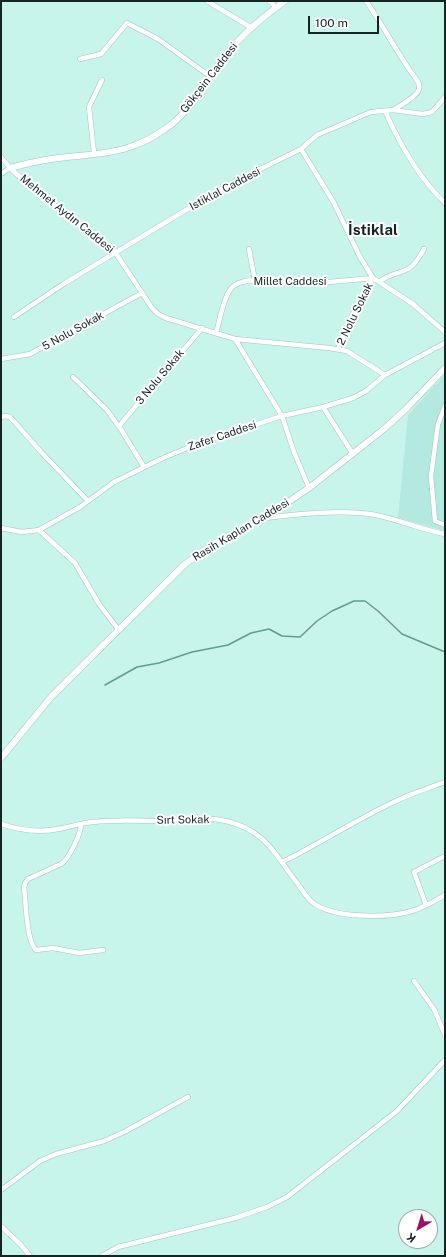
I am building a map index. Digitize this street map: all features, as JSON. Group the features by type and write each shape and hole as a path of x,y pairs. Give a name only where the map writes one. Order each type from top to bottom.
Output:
{"street":[{"path":"207,1 252,28"},
{"path":"269,1 276,7"},
{"name":"Gökçein Caddesi","path":"10,168 45,160 127,148 166,129 183,113 235,44 264,16 285,1"},
{"path":"366,1 397,52 418,81 420,87 414,96 393,110"},
{"path":"80,59 101,54 127,23 158,39 211,77"},
{"path":"94,153 89,107 102,80"},
{"name":"Istiklal Caddesi","path":"14,317 25,308 115,252 230,184 301,149 317,135 370,112 393,110 423,114 432,112 445,98"},
{"path":"385,111 396,137 414,167 435,194 445,203"},
{"path":"301,149 334,203 360,257 372,278 413,304 445,332"},
{"name":"Mehmet Aydın Caddesi","path":"1,157 10,168 36,192 115,252 152,308 158,314 166,318 235,339 338,349 355,355 385,375"},
{"path":"1,174 10,168"},
{"path":"249,249 255,281"},
{"path":"379,282 385,276 408,269 413,265 424,249"},
{"name":"Millet Caddesi","path":"216,333 226,298 232,288 242,282 255,281 292,284 372,278"},
{"name":"2 Nolu Sokak","path":"338,349 352,316 372,278"},
{"name":"5 Nolu Sokak","path":"1,359 30,354 142,293"},
{"name":"3 Nolu Sokak","path":"119,426 202,328"},
{"path":"235,339 282,416 294,452 309,488"},
{"name":"Zafer Caddesi","path":"1,528 22,532 39,530 114,482 144,467 202,442 282,416 323,407 361,395 385,375 445,343"},
{"name":"Rasih Kaplan Caddesi","path":"1,758 51,697 185,564 215,543 264,518 309,488 384,429 406,409 445,368"},
{"path":"73,377 107,410 119,426 144,467"},
{"path":"445,406 438,424 431,476 435,521 445,525"},
{"path":"323,407 353,454"},
{"path":"1,417 10,417 38,449 88,500"},
{"path":"264,518 300,514 361,513 381,516 445,534"},
{"path":"39,530 75,563 99,604 118,629"},
{"path":"282,862 391,803 445,782"},
{"name":"Sırt Sokak","path":"1,824 25,830 56,830 81,824 119,820 163,821 210,818 227,821 244,827 257,834 265,840 312,902 318,906 336,912 358,916 375,916 414,911 445,895"},
{"path":"81,824 79,834 66,861 28,879 25,883 24,887 29,931 36,950 53,948 79,953 103,950"},
{"path":"426,905 414,872 445,856"},
{"path":"414,981 434,1009 445,1035"},
{"path":"102,1256 118,1247 235,1218 267,1207 287,1197 397,1111 445,1060"},
{"path":"1,1190 40,1161 56,1154 104,1141 126,1131 188,1097"},
{"path":"1,1226 30,1256"}],"shaded area":[{"path":"445,374 445,531 398,518 408,415"}],"waterway":[{"path":"105,685 137,667 159,663 192,652 228,645 251,633 269,629 282,636 300,637 317,621 332,611 354,601 365,601 402,634 445,652"}],"district":[{"name":"İstiklal","path":"373,230"}]}
